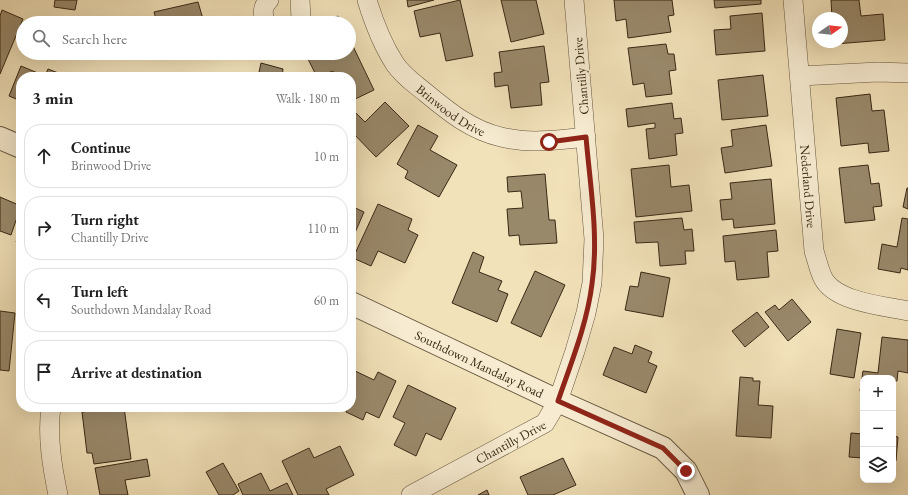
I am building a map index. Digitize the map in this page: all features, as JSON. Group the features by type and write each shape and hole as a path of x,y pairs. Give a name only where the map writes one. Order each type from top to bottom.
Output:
{"street":[{"path":"263,16 264,6 269,0"},
{"path":"300,0 300,16"},
{"name":"Brinwood Drive","path":"367,0 377,32 395,64 404,76 451,114 478,130 502,138 549,142 586,137"},
{"name":"Chantilly Drive","path":"411,495 545,423 558,401 586,313 592,283 594,239 574,0"},
{"name":"Nederland Drive","path":"794,0 814,251 824,279 836,291 848,298 908,311"},
{"path":"800,76 878,72 908,73"},
{"path":"0,138 16,145"},
{"name":"Southdown Mandalay Road","path":"356,305 558,401 663,448 686,471 698,495"},
{"path":"51,412 50,439 53,469 58,495"}],"building":[{"path":"55,0 77,0 75,10 54,7"},
{"path":"407,0 434,0 408,7"},
{"path":"460,0 473,56 446,61 440,33 420,37 414,11"},
{"path":"501,0 536,0 544,34 511,42"},
{"path":"614,0 672,0 674,15 668,16 671,32 628,38 626,19 616,21"},
{"path":"714,0 761,0 761,4 715,8"},
{"path":"831,0 859,0 861,16 883,14 885,40 848,43 848,12 832,12"},
{"path":"198,2 202,16 155,16 154,12"},
{"path":"2,10 16,16 16,36 0,74 0,16"},
{"path":"762,13 765,51 716,55 714,30 731,29 730,16"},
{"path":"666,44 668,54 674,54 676,70 669,71 672,94 646,97 644,83 633,85 628,48"},
{"path":"544,46 549,82 540,83 542,105 511,108 508,85 495,87 494,73 502,72 499,52"},
{"path":"356,53 374,90 356,99 356,72 314,72 308,60 356,60"},
{"path":"261,63 283,69 283,72 259,72"},
{"path":"21,66 35,72 19,72"},
{"path":"48,69 56,72 47,72"},
{"path":"763,75 768,116 722,120 718,80"},
{"path":"16,78 16,99 9,96"},
{"path":"870,94 872,111 884,110 889,151 869,153 868,143 841,146 836,98"},
{"path":"385,102 409,126 376,157 356,136 356,113 365,122"},
{"path":"672,103 674,119 681,118 683,133 675,134 677,155 649,159 646,129 655,128 655,123 628,127 626,109"},
{"path":"418,125 438,136 430,150 457,165 439,197 405,178 408,171 397,164"},
{"path":"766,125 772,166 725,173 721,148 733,146 731,130"},
{"path":"669,165 671,187 689,185 692,211 636,217 631,169"},
{"path":"868,165 871,184 879,183 882,206 873,207 875,220 845,223 839,168"},
{"path":"545,174 549,220 555,220 557,243 520,245 519,235 509,236 507,209 523,208 521,191 508,192 507,177"},
{"path":"771,179 775,224 734,228 733,219 722,220 720,200 732,199 730,183"},
{"path":"908,188 908,209 903,207"},
{"path":"0,197 16,204 16,220 11,235 0,231"},
{"path":"378,204 412,219 408,230 418,235 405,263 378,251 371,266 356,259 356,252"},
{"path":"356,208 364,212 356,230"},
{"path":"682,218 684,230 692,229 694,251 685,251 686,264 660,266 658,242 636,243 634,222"},
{"path":"902,218 908,219 908,270 901,268 900,273 878,269 882,244 897,247"},
{"path":"776,230 778,251 767,252 769,277 737,280 735,261 725,262 723,236"},
{"path":"473,252 484,257 479,272 502,281 498,290 508,294 497,322 452,303"},
{"path":"535,271 565,285 541,337 511,323"},
{"path":"641,272 670,278 663,317 625,310 630,286 638,287"},
{"path":"792,299 811,322 788,341 765,312 775,305 779,310"},
{"path":"0,311 15,313 9,371 0,370"},
{"path":"757,312 769,327 745,347 732,331"},
{"path":"837,329 861,333 854,378 830,374"},
{"path":"882,337 908,340 908,373 898,371 897,381 896,375 862,375 863,371 878,373"},
{"path":"635,345 652,352 648,362 657,366 646,393 603,375 614,347 632,354"},
{"path":"356,371 374,380 378,372 396,381 379,418 366,412 363,420 346,412 356,412"},
{"path":"740,377 753,378 753,381 760,381 758,405 773,406 771,438 736,436"},
{"path":"408,385 456,408 441,440 426,433 416,456 394,445 405,423 393,417"},
{"path":"82,412 125,412 131,459 94,464 92,453 87,453"},
{"path":"851,433 860,434 860,458 849,457"},
{"path":"896,437 898,437 896,461"},
{"path":"340,446 354,475 326,489 329,495 298,495 282,461 309,448 314,458"},
{"path":"563,458 576,485 553,495 528,495 520,477"},
{"path":"147,459 150,476 125,480 128,495 100,495 95,468"},
{"path":"223,463 239,491 233,495 219,495 206,472"},
{"path":"261,473 270,491 287,483 293,495 243,495 238,484"},
{"path":"487,490 489,495 478,495"}],"route":[{"path":"549,142 586,137 594,239 592,283 586,313 558,401 663,448 686,471"}]}
